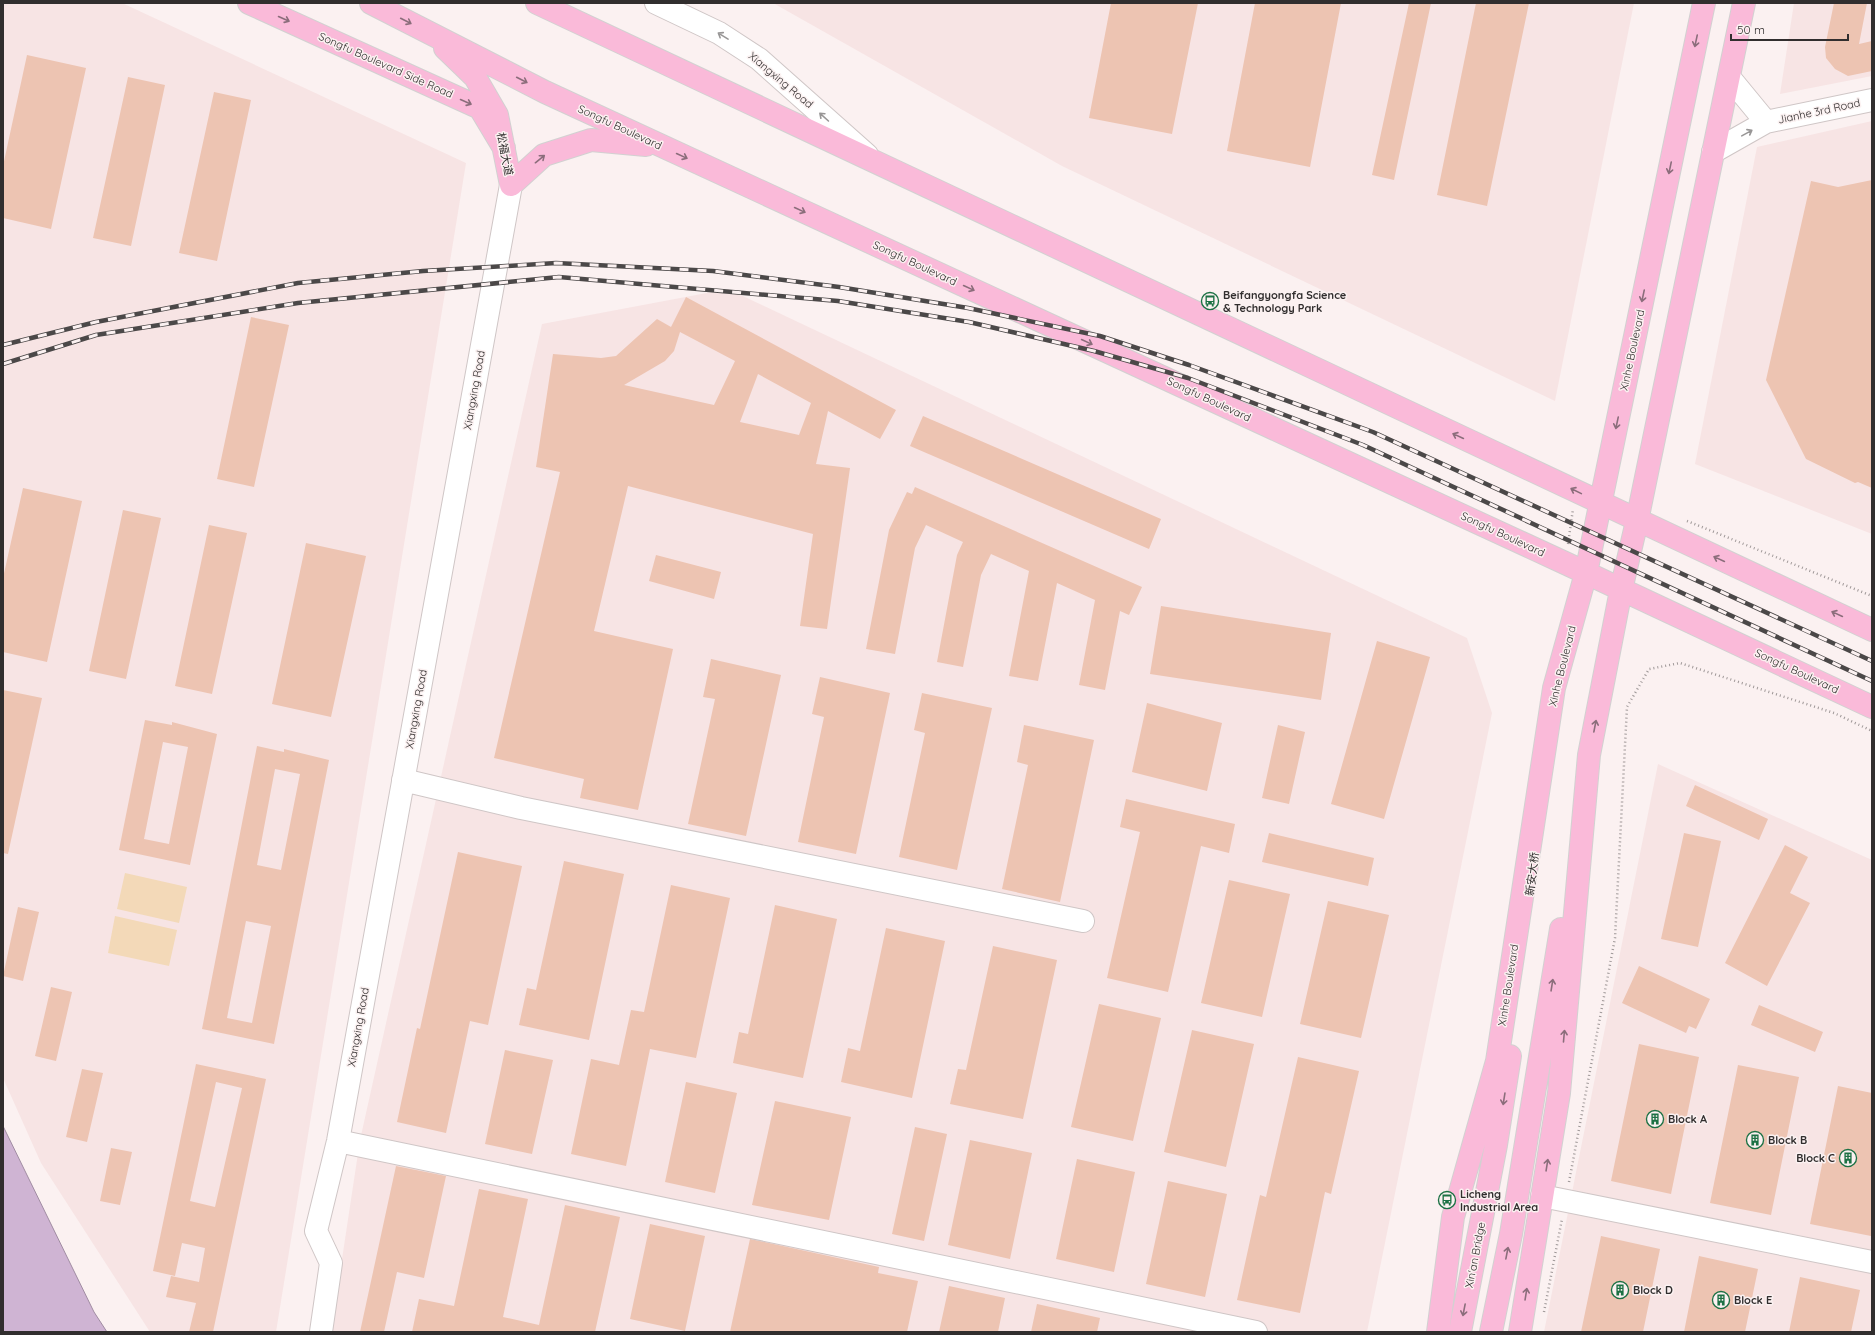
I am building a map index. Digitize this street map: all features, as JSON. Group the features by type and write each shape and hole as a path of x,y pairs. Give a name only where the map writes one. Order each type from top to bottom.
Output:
{"main road":[{"name":"Songfu Boulevard Side Road","path":"248,3 480,108 504,148"},
{"name":"松福大道","path":"371,3 430,33 475,77 497,115 511,185"},
{"path":"537,3 1637,521 1872,630"},
{"name":"Xinhe Boulevard","path":"1438,1332 1453,1217 1497,1061 1554,688 1586,573 1704,3"},
{"path":"1491,1332 1511,1234 1589,755 1621,590 1637,521 1744,3"},
{"name":"Songfu Boulevard","path":"430,33 545,92 1586,573 1872,707"},
{"name":"松福大道","path":"511,185 544,155 591,140 661,146"},
{"name":"新安大桥","path":"1510,1061 1554,688"},
{"path":"1520,1332 1559,1093 1589,755"},
{"name":"Xin'an Bridge","path":"1460,1332 1496,1145 1510,1061"}],"street":[{"name":"Xiangxing Road","path":"656,3 719,33 759,59 874,162"},
{"path":"1729,77 1766,122"},
{"name":"Jianhe 3rd Road","path":"1713,152 1766,122 1872,100"},
{"name":"Xiangxing Road","path":"321,1332 332,1263 316,1231 338,1141 511,185"},
{"path":"403,780 529,810 1082,921"},
{"path":"338,1141 1256,1332"},
{"path":"1542,1196 1872,1262"}],"path":[{"path":"1543,1316 1615,938 1627,707 1649,669 1680,663 1834,713 1872,731"}],"shaded area":[{"path":"3,3 122,3 466,163 276,1332 150,1332 41,1163 3,1078"},
{"path":"773,3 1634,3 1555,401 1062,166"},
{"path":"1794,3 1872,3 1872,76 1780,94"},
{"path":"1872,121 1872,534 1695,464 1757,147"},
{"path":"728,289 1467,638 1492,713 1367,1332 331,1332 360,1140 542,324"},
{"path":"1658,764 1872,860 1872,1332 1544,1332"},
{"path":"125,873 187,887 179,923 117,909"},
{"path":"115,916 177,930 169,966 108,953"},
{"path":"3,1126 94,1312 107,1332 3,1332"}],"building":[{"path":"1111,3 1198,3 1172,134 1089,118"},
{"path":"1255,3 1341,3 1310,167 1227,151"},
{"path":"1409,3 1431,3 1394,180 1372,175"},
{"path":"1476,3 1529,3 1487,206 1437,195"},
{"path":"1834,3 1867,3 1859,44 1872,41 1872,71 1848,76 1835,69 1826,58 1825,47"},
{"path":"27,55 86,68 51,229 3,218 3,166"},
{"path":"128,77 165,85 131,246 93,238"},
{"path":"214,92 251,100 217,261 179,253"},
{"path":"1872,180 1872,488 1858,482 1855,483 1806,459 1766,380 1811,181 1838,187"},
{"path":"686,297 896,410 880,439 828,411 816,464 850,468 827,629 800,626 813,534 628,486 594,631 673,649 638,810 580,798 584,779 494,758 560,472 536,467 553,354 601,358 616,356 657,319 671,327","holes":["680,332 735,361 714,405 624,385 665,361 674,351","758,374 811,403 799,435 740,422"]},
{"path":"251,317 289,325 254,487 217,479"},
{"path":"923,416 1161,519 1149,549 910,446"},
{"path":"915,487 1142,587 1129,615 1120,611 1105,690 1079,685 1095,600 1057,583 1038,681 1009,676 1029,571 991,554 981,575 963,667 937,662 957,555 963,542 926,525 915,548 895,654 866,649 889,530 907,492 912,494"},
{"path":"23,488 82,501 47,662 3,652 3,578"},
{"path":"123,510 161,518 126,679 89,671"},
{"path":"209,525 247,533 212,694 175,686"},
{"path":"306,543 366,556 331,717 272,704"},
{"path":"656,555 721,572 714,599 649,581"},
{"path":"1161,606 1331,633 1321,700 1150,674"},
{"path":"1377,641 1430,657 1384,819 1331,804"},
{"path":"711,659 781,675 746,836 688,824 715,699 703,697"},
{"path":"820,677 890,693 856,854 798,842 824,717 812,714"},
{"path":"3,690 42,698 8,854 3,853"},
{"path":"922,693 992,708 957,870 899,857 925,733 914,730"},
{"path":"1147,703 1222,723 1207,791 1132,772"},
{"path":"145,720 172,725 172,722 217,734 190,865 119,850","holes":["163,742 188,747 169,844 144,839"]},
{"path":"1024,725 1094,740 1060,902 1002,889 1028,765 1017,762"},
{"path":"1278,725 1305,732 1289,804 1262,798"},
{"path":"257,746 284,752 284,749 329,760 274,1044 202,1029","holes":["275,769 300,774 281,870 257,865","246,921 271,926 252,1023 227,1018"]},
{"path":"1695,785 1768,819 1759,840 1686,806"},
{"path":"1126,799 1235,824 1229,853 1201,846 1168,992 1107,978 1140,832 1120,827"},
{"path":"1269,833 1374,858 1368,886 1262,862"},
{"path":"1684,833 1721,841 1698,947 1661,939"},
{"path":"1785,845 1808,857 1790,893 1810,903 1767,986 1725,963"},
{"path":"458,852 522,866 488,1025 470,1021 446,1133 397,1122 417,1028 420,1029"},
{"path":"564,861 624,874 589,1040 519,1025 527,988 536,990"},
{"path":"1229,880 1290,894 1262,1017 1201,1003"},
{"path":"671,885 730,898 696,1058 650,1049 626,1166 571,1154 591,1059 619,1065 631,1010 644,1012"},
{"path":"1328,901 1389,915 1361,1038 1300,1024"},
{"path":"775,905 837,919 803,1078 733,1063 739,1032 748,1034"},
{"path":"18,907 39,912 23,981 3,976"},
{"path":"886,928 945,941 912,1098 841,1082 848,1048 860,1051"},
{"path":"993,946 1057,960 1023,1119 950,1104 958,1069 966,1070"},
{"path":"1639,966 1710,999 1696,1029 1689,1026 1686,1033 1622,1003"},
{"path":"51,987 72,992 56,1061 35,1056"},
{"path":"1099,1004 1161,1018 1133,1141 1071,1127"},
{"path":"1759,1005 1823,1032 1815,1052 1751,1025"},
{"path":"1192,1030 1254,1044 1226,1167 1164,1152"},
{"name":"Block A","path":"1639,1044 1699,1057 1671,1194 1611,1181"},
{"path":"505,1050 553,1060 532,1154 485,1144"},
{"path":"1298,1057 1359,1071 1331,1194 1325,1192 1300,1313 1237,1300 1260,1195 1266,1197"},
{"path":"196,1064 266,1079 213,1332 189,1332 196,1303 166,1297 171,1276 199,1282 205,1248 182,1243 175,1276 153,1271","holes":["216,1082 242,1088 215,1207 190,1201"]},
{"name":"Block B","path":"1738,1065 1799,1077 1771,1215 1710,1203"},
{"path":"82,1069 103,1073 87,1142 66,1137"},
{"path":"686,1082 737,1093 715,1193 665,1182"},
{"name":"Block C","path":"1838,1086 1872,1093 1871,1236 1810,1224"},
{"path":"775,1101 851,1117 829,1220 752,1205"},
{"path":"915,1127 947,1134 924,1241 892,1234"},
{"path":"970,1140 1032,1153 1010,1259 948,1245"},
{"path":"111,1148 132,1152 120,1205 100,1201"},
{"path":"1077,1159 1135,1172 1114,1272 1056,1259"},
{"path":"396,1166 446,1176 424,1278 397,1272 384,1332 360,1332"},
{"path":"1168,1181 1227,1194 1205,1297 1146,1284"},
{"path":"479,1189 528,1199 503,1317 539,1325 565,1205 620,1217 595,1332 412,1332 419,1299 454,1306"},
{"path":"650,1224 705,1236 685,1331 630,1319"},
{"name":"Block D","path":"1601,1236 1660,1249 1643,1332 1581,1332"},
{"path":"750,1239 879,1267 878,1273 918,1281 907,1332 730,1332"},
{"name":"Block E","path":"1699,1256 1758,1269 1745,1332 1684,1332"},
{"path":"1800,1277 1860,1290 1851,1332 1789,1332"},
{"path":"949,1286 1005,1298 998,1332 939,1332"},
{"path":"1037,1304 1100,1318 1097,1332 1031,1332"}],"railway":[{"path":"3,345 96,322 298,283 423,271 556,263 713,271 839,287 968,308 1100,336 1189,365 1373,432 1872,661"},
{"path":"3,364 96,335 298,303 559,277 838,301 969,322 1094,351 1188,378 1363,445 1872,681"}],"place":[{"name":"Beifangyongfa Science & Technology Park","path":"1210,301"},
{"name":"Block A","path":"1655,1119"},
{"name":"Block B","path":"1755,1140"},
{"name":"Block C","path":"1848,1158"},
{"name":"Licheng Industrial Area","path":"1447,1200"},
{"name":"Block D","path":"1620,1290"},
{"name":"Block E","path":"1721,1300"}]}
